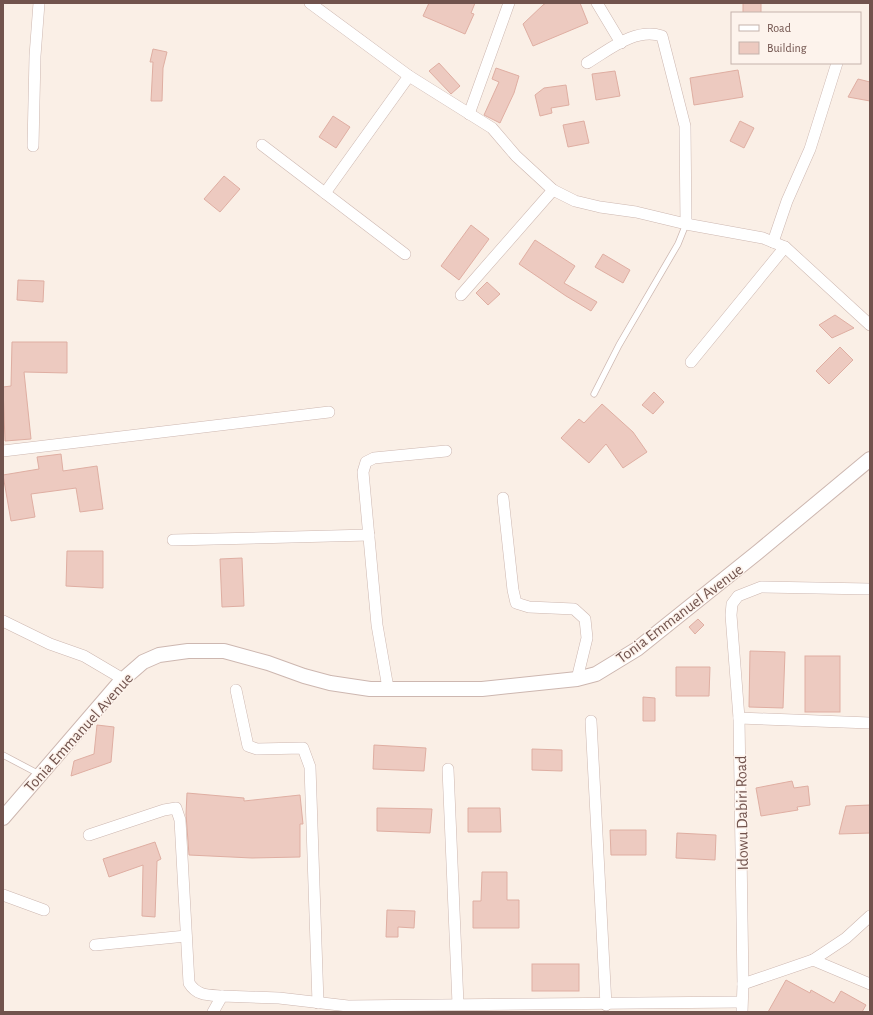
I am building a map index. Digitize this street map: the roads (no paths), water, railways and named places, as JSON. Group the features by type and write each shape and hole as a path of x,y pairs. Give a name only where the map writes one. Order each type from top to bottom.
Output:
{"street":[{"path":"33,146 35,56 39,3"},
{"path":"310,3 409,76 492,128 516,156 553,190 575,201 763,238 785,247 870,325"},
{"path":"469,114 509,3"},
{"path":"597,3 621,43"},
{"path":"587,63 621,43 640,34 654,34 662,36 685,126 686,224"},
{"path":"773,242 787,201 810,149 837,64"},
{"path":"325,193 409,76"},
{"path":"262,145 405,254"},
{"path":"461,295 553,190"},
{"path":"691,362 785,247"},
{"path":"3,451 329,412"},
{"path":"388,688 377,625 362,472 366,462 374,458 446,452"},
{"name":"Tonia Emmanuel Avenue","path":"3,818 39,774 123,679 143,662 160,656 188,650 224,651 330,682 370,688 482,689 577,679 596,674 636,649 758,552 870,459"},
{"path":"503,498 513,590 516,603 529,607 574,609 585,619 587,638 577,679"},
{"path":"173,540 368,535"},
{"name":"Idowu Dabiri Road","path":"742,1007 743,984 739,718 731,615 732,604 738,596 761,587 870,588"},
{"path":"3,621 50,644 84,656 123,679"},
{"path":"236,690 248,746 257,749 303,748 310,766 318,1003"},
{"path":"739,718 870,723"},
{"path":"590,721 606,1005"},
{"path":"448,769 458,1004"},
{"path":"89,835 164,810 176,808 180,820 189,983 200,995 279,998 348,1006 458,1004 742,1007"},
{"path":"3,895 44,910"},
{"path":"743,984 812,960 846,938 870,916"},
{"path":"95,945 186,936"},
{"path":"812,960 870,984"},
{"path":"213,1012 222,996"}],"lane":[{"path":"594,394 619,345 678,244 686,224"},
{"path":"3,755 39,774"}]}
